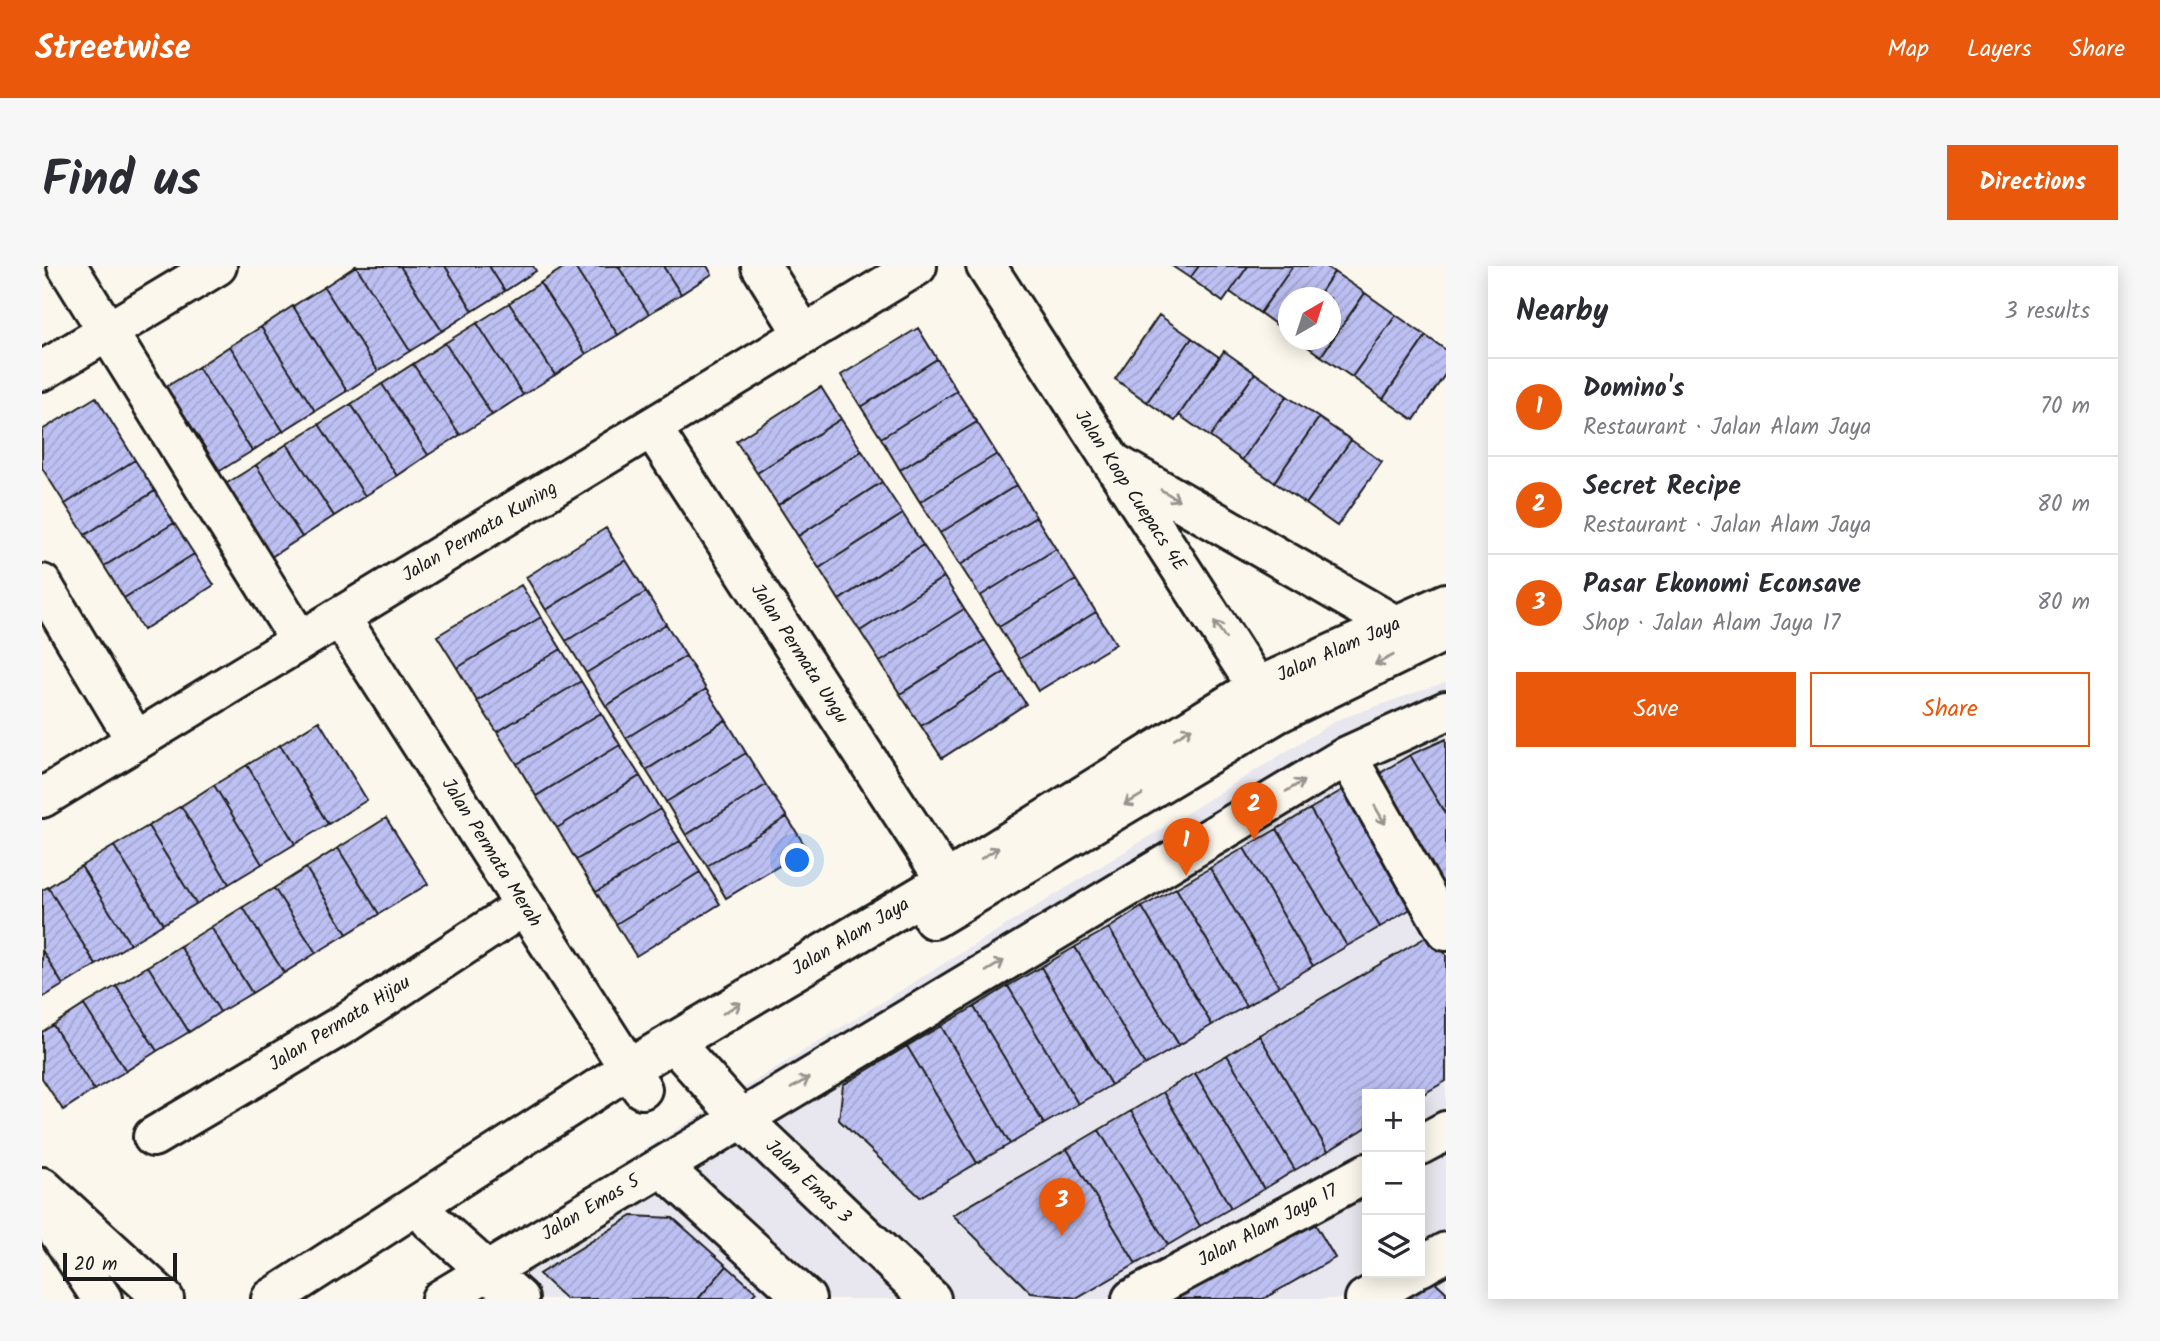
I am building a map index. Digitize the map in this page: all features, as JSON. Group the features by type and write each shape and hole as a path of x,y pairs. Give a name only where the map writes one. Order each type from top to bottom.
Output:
{"street":[{"path":"67,266 300,641"},
{"path":"42,371 216,266"},
{"path":"761,266 804,335"},
{"name":"Jalan Permata Kuning","path":"42,798 917,266"},
{"name":"Jalan Koop Cuepacs 4E","path":"986,266 1266,701"},
{"name":"Jalan Permata Ungu","path":"652,428 946,881"},
{"path":"1111,461 1395,625"},
{"path":"42,584 136,741"},
{"name":"Jalan Alam Jaya","path":"271,1299 1266,701 1395,625 1446,603"},
{"name":"Jalan Permata Merah","path":"341,617 635,1079"},
{"name":"Jalan Alam Jaya","path":"681,1051 946,881 1266,701 1446,631"},
{"name":"Jalan Emas 5","path":"441,1299 1347,756 1446,711"},
{"path":"1347,756 1442,915"},
{"name":"Jalan Permata Hijau","path":"153,1137 344,1024 524,906"},
{"name":"Jalan Emas 3","path":"681,1051 741,1118 931,1299"},
{"name":"Jalan Alam Jaya","path":"316,1299 635,1079"},
{"path":"1425,1142 1446,1131"},
{"path":"662,1167 806,1299"},
{"name":"Jalan Alam Jaya 17","path":"1132,1299 1362,1176"},
{"path":"42,1187 164,1299"},
{"path":"42,1207 102,1299"},
{"path":"430,1220 519,1299"},
{"path":"1425,1264 1446,1252"},
{"path":"1365,1299 1401,1278"}],"shaded area":[{"path":"1446,682 1446,1299 452,1299 642,1151 1337,720"}],"building":[{"path":"356,266 400,266 442,331 410,351"},
{"path":"356,266 410,351 378,371 324,287"},
{"path":"400,266 445,266 473,311 442,331"},
{"path":"445,266 489,266 505,291 473,311"},
{"path":"489,266 533,266 536,271 505,291"},
{"path":"566,266 574,266 618,335 586,354 540,283"},
{"path":"574,266 618,266 649,314 618,335"},
{"path":"618,266 663,266 681,294 649,314"},
{"path":"663,266 707,266 712,274 681,294"},
{"path":"1172,266 1199,266 1190,278"},
{"path":"1199,266 1248,266 1223,302 1190,278"},
{"path":"1248,266 1293,266 1260,313 1230,292"},
{"path":"1293,266 1325,266 1334,272 1324,287 1278,287"},
{"path":"1334,272 1365,293 1341,327 1341,287 1324,287"},
{"path":"540,283 586,354 555,375 509,303"},
{"path":"324,287 378,371 347,391 293,306"},
{"path":"1278,287 1278,326 1260,313"},
{"path":"1365,293 1396,315 1352,377 1321,356 1325,350 1341,350 1341,327"},
{"path":"509,303 555,375 523,395 477,323"},
{"path":"293,306 347,391 315,411 261,327"},
{"path":"1159,315 1192,338 1147,402 1115,379"},
{"path":"1396,315 1426,336 1383,399 1352,377"},
{"path":"477,323 523,395 492,415 445,343"},
{"path":"261,327 315,411 283,431 230,346"},
{"path":"918,328 937,359 861,407 841,375"},
{"path":"1426,336 1446,350 1446,373 1414,420 1383,399"},
{"path":"1192,338 1219,357 1175,421 1147,402"},
{"path":"445,343 492,415 460,435 413,364"},
{"path":"230,346 283,431 252,451 198,367"},
{"path":"1312,350 1325,350 1321,356"},
{"path":"1224,351 1255,373 1210,437 1179,415"},
{"path":"937,359 957,391 881,438 861,407"},
{"path":"413,364 460,435 428,455 382,384"},
{"path":"198,367 252,451 220,471 166,387"},
{"path":"1255,373 1287,396 1242,460 1210,437"},
{"path":"382,384 428,455 397,476 351,404"},
{"path":"821,387 841,419 757,473 736,441"},
{"path":"957,391 977,422 900,470 881,438"},
{"path":"1287,396 1319,418 1274,482 1242,460"},
{"path":"96,397 135,460 65,504 42,468 42,430"},
{"path":"351,404 397,476 365,496 319,424"},
{"path":"1319,418 1351,440 1306,504 1274,482"},
{"path":"841,419 862,451 778,505 757,473"},
{"path":"977,422 997,454 920,502 900,470"},
{"path":"319,424 365,496 334,516 287,444"},
{"path":"1351,440 1382,462 1337,526 1306,504"},
{"path":"287,444 334,516 302,537 256,465"},
{"path":"862,451 882,482 798,536 778,505"},
{"path":"997,454 1017,485 940,533 920,502"},
{"path":"135,460 155,491 85,535 65,504"},
{"path":"256,465 302,537 271,557 224,485"},
{"path":"882,482 903,514 819,568 798,536"},
{"path":"1017,485 1036,517 960,565 940,533"},
{"path":"155,491 174,523 104,566 85,535"},
{"path":"903,514 923,545 839,600 819,568"},
{"path":"1036,517 1056,549 980,596 960,565"},
{"path":"174,523 194,554 124,598 104,566"},
{"path":"606,528 626,560 546,610 526,577"},
{"path":"923,545 944,577 860,631 839,600"},
{"path":"1056,549 1076,580 999,627 980,596"},
{"path":"194,554 214,585 143,630 124,598"},
{"path":"626,560 646,592 566,641 546,610"},
{"path":"944,577 964,609 880,662 860,631"},
{"path":"1076,580 1096,612 1019,659 999,627"},
{"path":"521,585 541,617 457,668 437,636"},
{"path":"646,592 666,624 586,673 566,641"},
{"path":"964,609 985,640 900,694 880,662"},
{"path":"1096,612 1116,644 1038,691 1019,659"},
{"path":"541,617 561,649 477,701 457,668"},
{"path":"666,624 686,656 606,706 586,673"},
{"path":"985,640 1005,672 921,726 900,694"},
{"path":"561,649 581,681 497,732 477,701"},
{"path":"686,656 706,689 626,738 606,706"},
{"path":"1005,672 1026,704 942,758 921,726"},
{"path":"581,681 601,713 517,764 497,732"},
{"path":"706,689 726,720 646,770 626,738"},
{"path":"601,713 620,745 536,796 517,764"},
{"path":"726,720 746,753 666,802 646,770"},
{"path":"319,721 367,800 328,824 280,745"},
{"path":"1446,739 1446,815 1410,755"},
{"path":"280,745 328,824 295,844 247,765"},
{"path":"620,745 640,776 557,828 536,796"},
{"path":"746,753 766,785 686,835 666,802"},
{"path":"1410,755 1446,815 1446,887 1439,891 1372,778"},
{"path":"247,765 295,844 262,864 214,785"},
{"path":"640,776 660,809 576,860 557,828"},
{"path":"214,785 262,864 229,884 181,806"},
{"path":"766,785 787,817 707,866 686,835"},
{"path":"1344,789 1414,907 1380,927 1310,809"},
{"path":"181,806 229,884 196,904 148,826"},
{"path":"660,809 680,841 596,892 576,860"},
{"path":"1310,809 1380,927 1347,946 1277,829"},
{"path":"787,817 807,849 726,898 707,866"},
{"path":"386,818 428,884 379,914 338,848"},
{"path":"148,826 196,904 163,924 114,846"},
{"path":"1277,829 1347,946 1313,966 1244,848"},
{"path":"680,841 700,872 616,924 596,892"},
{"path":"114,846 163,924 130,944 81,866"},
{"path":"338,848 379,914 347,934 306,868"},
{"path":"1244,848 1313,966 1279,986 1210,868"},
{"path":"81,866 130,944 96,965 48,887"},
{"path":"306,868 347,934 316,953 274,888"},
{"path":"1210,868 1279,986 1246,1006 1176,888"},
{"path":"700,872 720,904 636,956 616,924"},
{"path":"48,887 96,965 63,985 42,950 42,890"},
{"path":"274,888 316,953 284,973 243,907"},
{"path":"1176,888 1246,1006 1212,1025 1142,907"},
{"path":"243,907 284,973 252,993 211,927"},
{"path":"1142,907 1212,1025 1179,1045 1109,928"},
{"path":"211,927 252,993 220,1012 180,946"},
{"path":"1109,928 1179,1045 1145,1065 1075,947"},
{"path":"1433,933 1446,955 1446,1081 1425,1093 1425,1089 1362,1089 1362,1130 1328,1151 1259,1035"},
{"path":"180,946 220,1012 189,1032 148,966"},
{"path":"1075,947 1145,1065 1111,1085 1041,967"},
{"path":"42,950 63,985 42,998"},
{"path":"148,966 189,1032 157,1051 116,986"},
{"path":"1041,967 1111,1085 1078,1104 1008,986"},
{"path":"116,986 157,1051 126,1071 84,1005"},
{"path":"1008,986 1078,1104 1044,1124 974,1007"},
{"path":"84,1005 126,1071 94,1090 53,1025"},
{"path":"974,1007 1044,1124 1010,1144 941,1026"},
{"path":"53,1025 94,1090 63,1110 42,1078 42,1032"},
{"path":"941,1026 1010,1144 977,1163 907,1046"},
{"path":"1259,1035 1328,1151 1295,1170 1227,1055"},
{"path":"907,1046 977,1163 920,1197 839,1120 843,1085"},
{"path":"1227,1055 1295,1170 1264,1189 1195,1073"},
{"path":"1195,1073 1264,1189 1231,1208 1163,1092"},
{"path":"1163,1092 1231,1208 1200,1226 1131,1111"},
{"path":"1131,1111 1200,1226 1168,1245 1099,1130"},
{"path":"1099,1130 1168,1245 1136,1264 1067,1149"},
{"path":"1067,1149 1136,1264 1078,1298 1031,1293 953,1215"},
{"path":"1308,1212 1335,1258 1263,1299 1154,1299"},
{"path":"632,1216 673,1218 727,1266 698,1299 566,1299 539,1274"},
{"path":"727,1266 756,1292 749,1299 698,1299"},
{"path":"1430,1277 1446,1292 1446,1299 1395,1299"}],"place":[{"name":"Secret Recipe","path":"1254,840"},
{"name":"Domino's","path":"1186,876"},
{"name":"Pasar Ekonomi Econsave","path":"1062,1236"}]}
